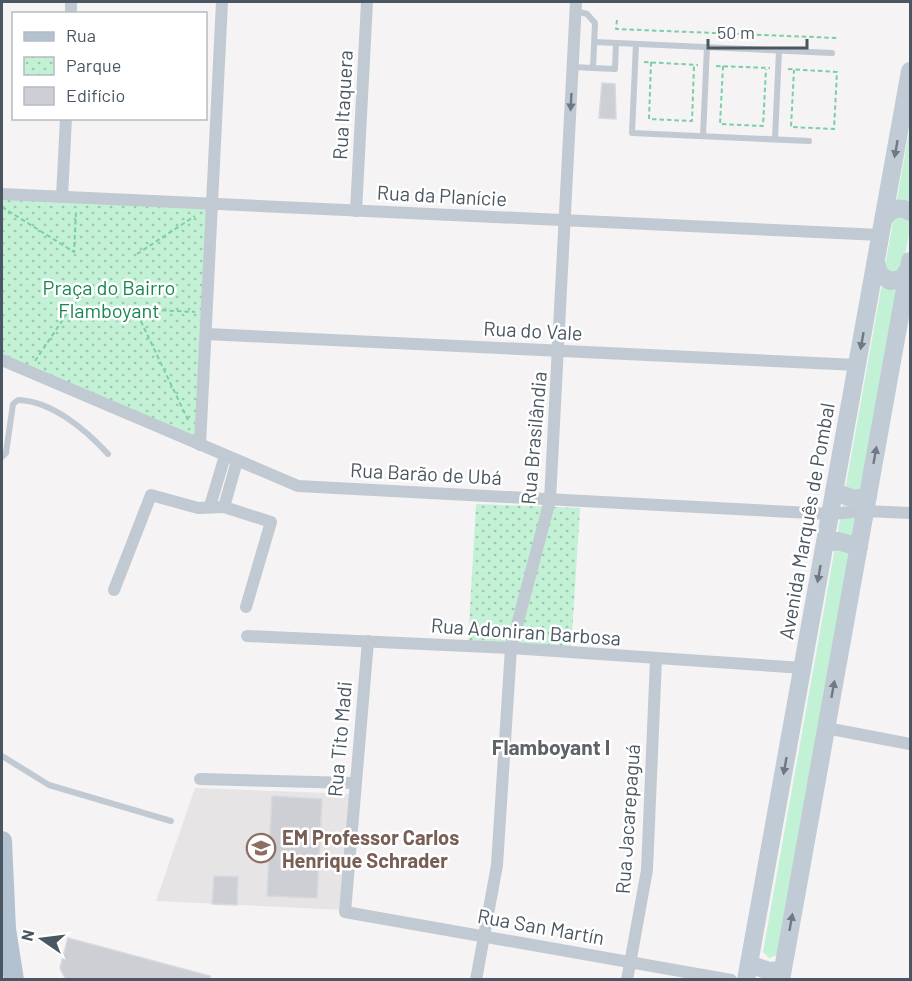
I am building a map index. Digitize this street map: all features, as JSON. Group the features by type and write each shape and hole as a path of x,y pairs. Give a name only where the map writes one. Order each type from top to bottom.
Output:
{"main road":[{"name":"Avenida Marquês de Pombal","path":"748,972 910,71"},
{"path":"882,228 891,210 897,208 910,212"},
{"path":"876,262 879,274 890,281 902,279 910,265"},
{"path":"748,972 769,971 782,975 910,265"},
{"path":"834,492 867,503"},
{"path":"825,543 847,542 859,548"},
{"path":"2,841 6,929 14,980"}],"street":[{"path":"200,446 222,2"},
{"name":"Rua Itaquera","path":"356,211 367,2"},
{"name":"Rua Brasilândia","path":"476,980 497,864 511,648 550,500 560,351 576,6"},
{"path":"62,197 66,120"},
{"name":"Rua da Planície","path":"2,194 565,220 882,228"},
{"name":"Rua do Vale","path":"206,334 857,365"},
{"name":"Rua Barão de Ubá","path":"2,360 298,486 830,514 867,503 910,513"},
{"path":"210,506 231,458"},
{"path":"224,507 231,458"},
{"path":"114,590 151,495 198,508 224,507 271,522 246,607"},
{"name":"Rua Adoniran Barbosa","path":"248,636 511,648 803,668"},
{"name":"Rua Tito Madi","path":"345,912 368,641"},
{"name":"Rua Jacarepaguá","path":"627,980 647,870 656,659"},
{"path":"826,728 910,744"},
{"path":"200,778 355,783"},
{"name":"Rua San Martín","path":"345,912 730,980"}],"lane":[{"path":"576,6 595,23 593,68"},
{"path":"595,42 832,53"},
{"path":"573,67 615,69 616,43"},
{"path":"636,44 632,133 809,141"},
{"path":"703,136 707,47"},
{"path":"775,140 779,50"},
{"path":"2,457 6,453 13,404 18,400 27,400 57,412 93,437 108,454"},
{"path":"2,756 49,785 171,821"}],"path":[{"path":"617,20 616,28 837,38"},
{"path":"651,62 649,119 692,122 694,64"},
{"path":"723,66 720,124 763,126 766,68"},
{"path":"794,70 791,127 834,129 837,72"},
{"path":"2,207 74,252 77,198"},
{"path":"137,255 212,204"},
{"path":"28,371 72,306"},
{"path":"200,446 135,309 207,312"}],"shaded area":[{"name":"EM Professor Carlos Henrique Schrader","path":"195,788 350,794 344,910 156,901"}],"green space":[{"path":"910,126 910,228 778,955 769,958 763,952"},
{"name":"Praça do Bairro Flamboyant","path":"2,194 212,204 200,445 2,360"},
{"path":"476,504 580,508 571,650 468,645"}],"building":[{"path":"602,83 615,84 616,119 599,118"},
{"path":"272,796 322,799 317,898 267,896"},
{"path":"214,876 238,877 237,905 212,904"},
{"path":"68,938 210,976 210,980 66,980 60,968"}],"place":[{"name":"EM Professor Carlos Henrique Schrader","path":"261,848"}],"district":[{"name":"Flamboyant I","path":"551,746"}]}
